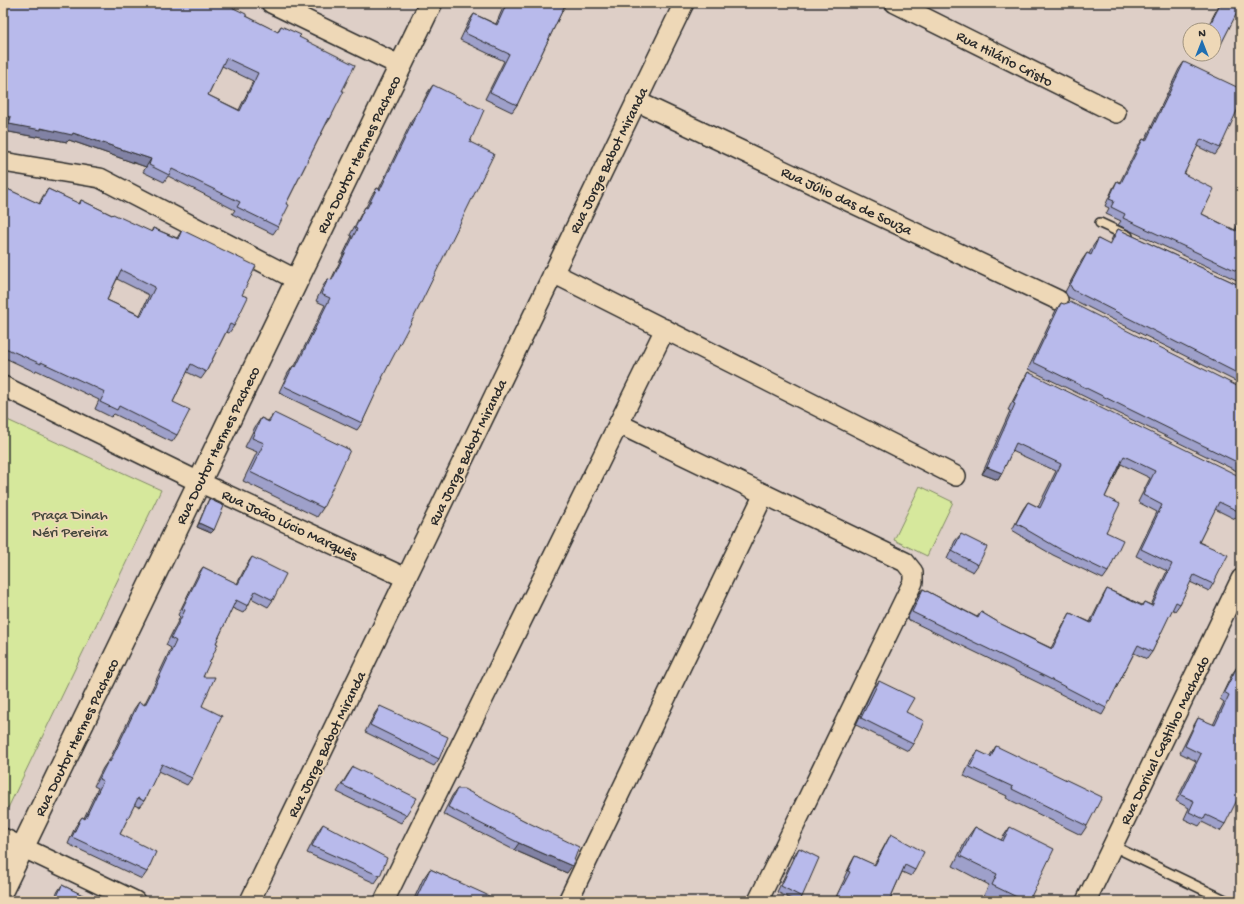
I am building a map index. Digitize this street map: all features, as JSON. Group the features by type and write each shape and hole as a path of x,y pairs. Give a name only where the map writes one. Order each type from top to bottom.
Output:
{"street":[{"path":"271,3 401,66"},
{"name":"Rua Doutor Hermes Pacheco","path":"3,888 432,3"},
{"name":"Rua Jorge Babot Miranda","path":"250,901 684,3"},
{"name":"Rua Hilário Cristo","path":"895,3 1116,113"},
{"name":"Rua Júlio das de Souza","path":"636,101 1058,300"},
{"path":"3,162 100,178 298,280"},
{"path":"553,273 956,476"},
{"path":"384,901 666,330"},
{"name":"Rua João Lúcio Marquês","path":"3,386 199,482 406,578"},
{"path":"619,424 905,562 913,572 913,582 758,901"},
{"path":"568,901 764,494"},
{"name":"Rua Dorival Castilho Machado","path":"1086,901 1241,579"},
{"path":"3,838 135,901"}],"lane":[{"path":"1100,223 1135,240"},
{"path":"1112,846 1227,901"}],"green space":[{"name":"Praça Dinah Néri Pereira","path":"3,418 161,490 8,808 3,805"},
{"path":"920,486 953,502 927,556 894,540"}],"building":[{"path":"3,3 223,3 278,32 281,26 301,35 299,37 355,65 342,91 344,91 286,204 289,205 278,227 237,207 240,202 172,169 169,175 149,165 151,159 73,133 72,135 41,128 41,130 9,124 11,117 3,116","holes":["226,58 258,73 240,111 208,95"]},
{"path":"507,3 566,3 517,105 490,92 509,54 465,33 474,14 497,25"},
{"path":"1221,3 1241,3 1222,42 1222,22 1211,22"},
{"path":"1184,62 1241,89 1241,102 1220,148 1201,139 1184,174 1214,189 1202,214 1236,231 1241,220 1241,273 1123,218 1125,214 1111,207 1114,201 1109,199 1117,181 1121,183 1143,139 1146,141"},
{"path":"433,85 484,110 470,142 494,154 417,311 382,378 362,423 284,385 293,366 296,367 330,298 321,294 328,279 332,280 357,229 355,228 365,207 367,208 377,188 380,190 418,111 419,112"},
{"path":"3,187 40,204 48,189 80,204 81,200 152,232 153,228 178,239 182,230 256,266 242,295 248,297 234,326 230,324 206,372 191,364 173,402 190,410 177,435 119,406 117,410 100,402 105,392 41,362 41,364 3,347","holes":["121,270 155,287 141,316 107,300"]},
{"path":"1118,229 1241,286 1241,375 1073,290 1070,285 1087,253 1091,255 1098,239 1110,245"},
{"path":"1070,302 1241,388 1241,464 1033,362 1061,303 1064,304"},
{"path":"1028,372 1241,477 1240,512 1219,502 1199,542 1228,555 1213,584 1194,575 1180,604 1176,602 1152,652 1138,645 1106,708 912,612 923,589 978,618 981,612 1001,624 1052,649 1070,613 1091,623 1107,589 1142,606 1144,602 1152,606 1172,564 1141,549 1162,505 1143,495 1155,471 1124,456 1105,497 1120,504 1106,532 1123,540 1108,572 1058,548 1016,523 1028,502 1040,508 1061,464 1016,443 1002,473 987,467 1015,404 1013,403"},
{"path":"274,413 350,450 323,508 250,472 264,443 252,438 261,418 269,422"},
{"path":"209,499 224,506 214,530 199,523"},
{"path":"961,534 987,547 978,565 952,551"},
{"path":"252,557 286,574 273,600 255,591 248,606 236,600 216,643 218,644 203,677 215,677 202,706 222,716 192,778 162,764 144,801 138,798 120,834 156,852 147,872 72,837 82,817 85,819 103,781 99,779 108,761 110,762 139,702 145,705 156,684 176,641 171,638 185,610 182,609 203,567 238,584"},
{"path":"1237,667 1241,669 1241,792 1225,824 1206,815 1204,819 1189,812 1194,801 1181,795 1201,754 1185,746 1198,718 1215,725 1229,695 1224,692"},
{"path":"879,681 914,698 906,712 924,721 913,744 861,718"},
{"path":"380,706 448,737 439,759 370,725"},
{"path":"996,746 1102,797 1087,826 1012,789 1013,787 970,767 978,751 991,757"},
{"path":"353,767 417,798 406,815 342,785"},
{"path":"457,789 464,789 579,847 572,866 519,843 448,807"},
{"path":"323,824 387,858 380,876 312,846"},
{"path":"975,827 1003,841 1010,827 1054,849 1029,901 1025,901 992,885 997,874 960,856"},
{"path":"891,834 924,852 915,870 905,865 889,901 835,901 850,872 848,871 855,856 875,865"},
{"path":"799,848 819,858 802,897 781,886"},
{"path":"430,869 485,894 498,901 415,901"},
{"path":"62,885 95,901 55,901"},
{"path":"588,897 596,901 586,901"}]}
